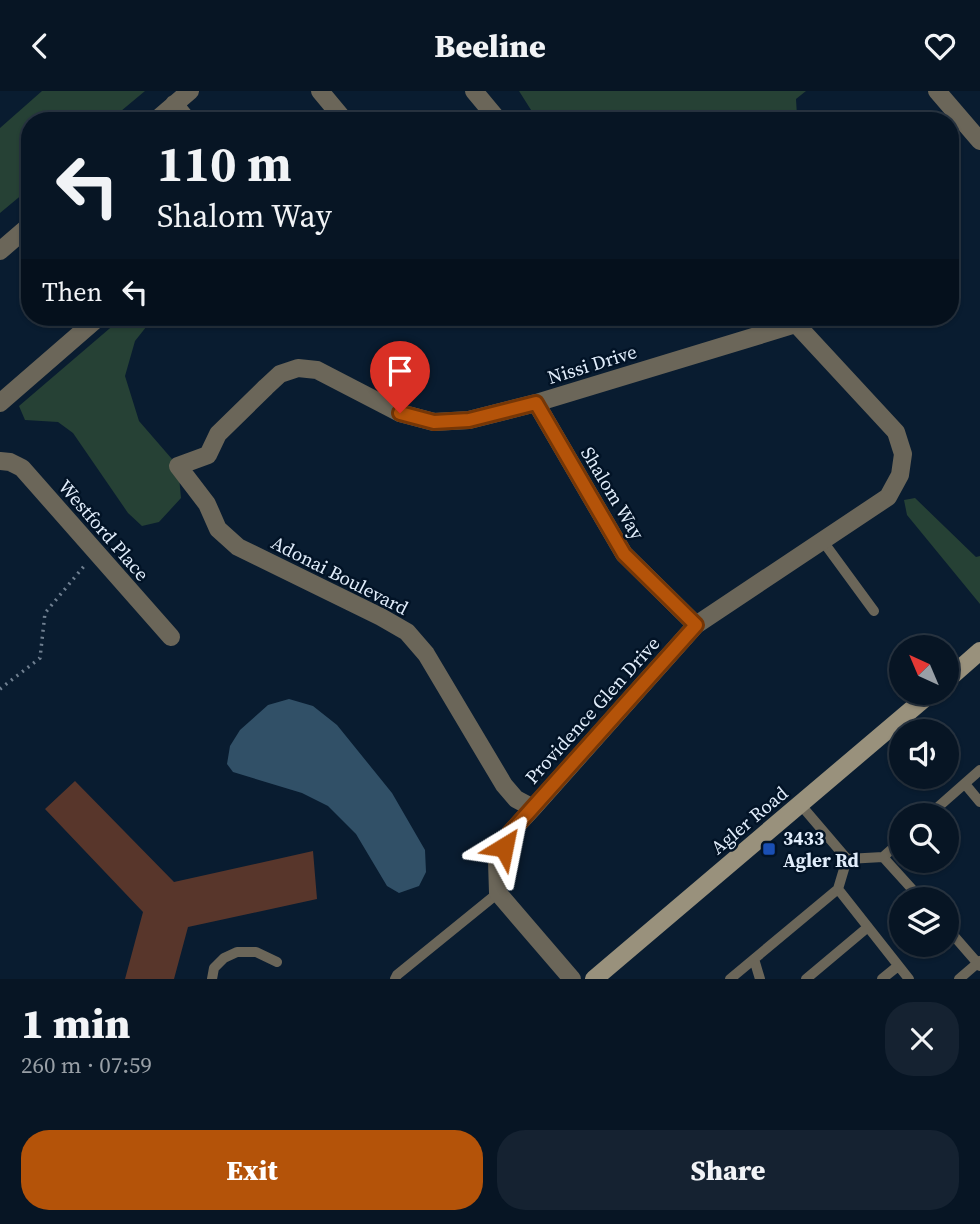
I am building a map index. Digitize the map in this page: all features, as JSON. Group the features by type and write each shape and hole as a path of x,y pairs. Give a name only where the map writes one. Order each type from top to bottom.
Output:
{"main road":[{"path":"959,670 980,652"},
{"name":"Agler Road","path":"594,979 917,705"}],"street":[{"path":"165,112 190,91"},
{"path":"320,91 338,112"},
{"path":"474,91 492,112"},
{"path":"937,91 955,112"},
{"path":"174,104 181,112"},
{"path":"959,117 980,141"},
{"path":"0,251 21,233"},
{"path":"0,403 89,326"},
{"name":"Nissi Drive","path":"218,434 280,374 298,368 317,370 400,413 434,422 469,420 536,403 789,326"},
{"name":"Nissi Drive","path":"798,326 896,432 903,454 900,475 888,497"},
{"name":"Shalom Way","path":"536,403 624,554 696,625"},
{"name":"Adonai Boulevard","path":"218,434 208,455 178,466 207,504 218,529 238,547 407,632 426,654 504,785 516,799 533,808"},
{"name":"Westford Place","path":"0,461 22,468 170,637"},
{"name":"Providence Glen Drive","path":"498,893 497,861 510,833 696,625 888,497"},
{"path":"498,893 572,979"}],"lane":[{"path":"822,540 874,611"},
{"path":"942,803 980,770"},
{"path":"965,783 980,802"},
{"path":"800,804 847,859"},
{"path":"847,859 883,857 889,852"},
{"path":"883,857 910,887"},
{"path":"730,979 838,889 847,859"},
{"path":"838,889 909,979"},
{"path":"395,979 498,893"},
{"path":"806,979 868,927"},
{"path":"959,941 979,963 959,979"},
{"path":"212,979 214,968 224,958 237,952 256,951 277,962"},
{"path":"754,958 760,979"},
{"path":"882,979 898,966"}],"path":[{"path":"0,689 40,658 45,614 95,552"}],"green space":[{"path":"42,91 145,91 120,112 21,112 21,196 0,213 0,128"},
{"path":"519,91 806,91 796,99 797,112 532,112"},
{"path":"112,326 147,326 135,341 125,376 139,421 178,466 181,498 159,522 142,526 128,513 73,433 58,422 25,420 19,406"},
{"path":"915,498 976,557 980,556 980,604 907,515 904,500"}],"water":[{"path":"289,699 313,706 337,725 392,793 425,850 426,872 419,886 399,893 387,886 356,834 328,806 302,793 233,772 227,764 230,746 240,730 268,705"}],"building":[{"path":"75,781 174,882 313,851 317,899 188,927 174,979 125,979 143,912 45,809"}],"place":[{"name":"3433 Agler Rd","path":"769,849"}],"route":[{"path":"400,413 434,422 469,420 536,403 624,554 696,625 510,833 504,847"}]}
